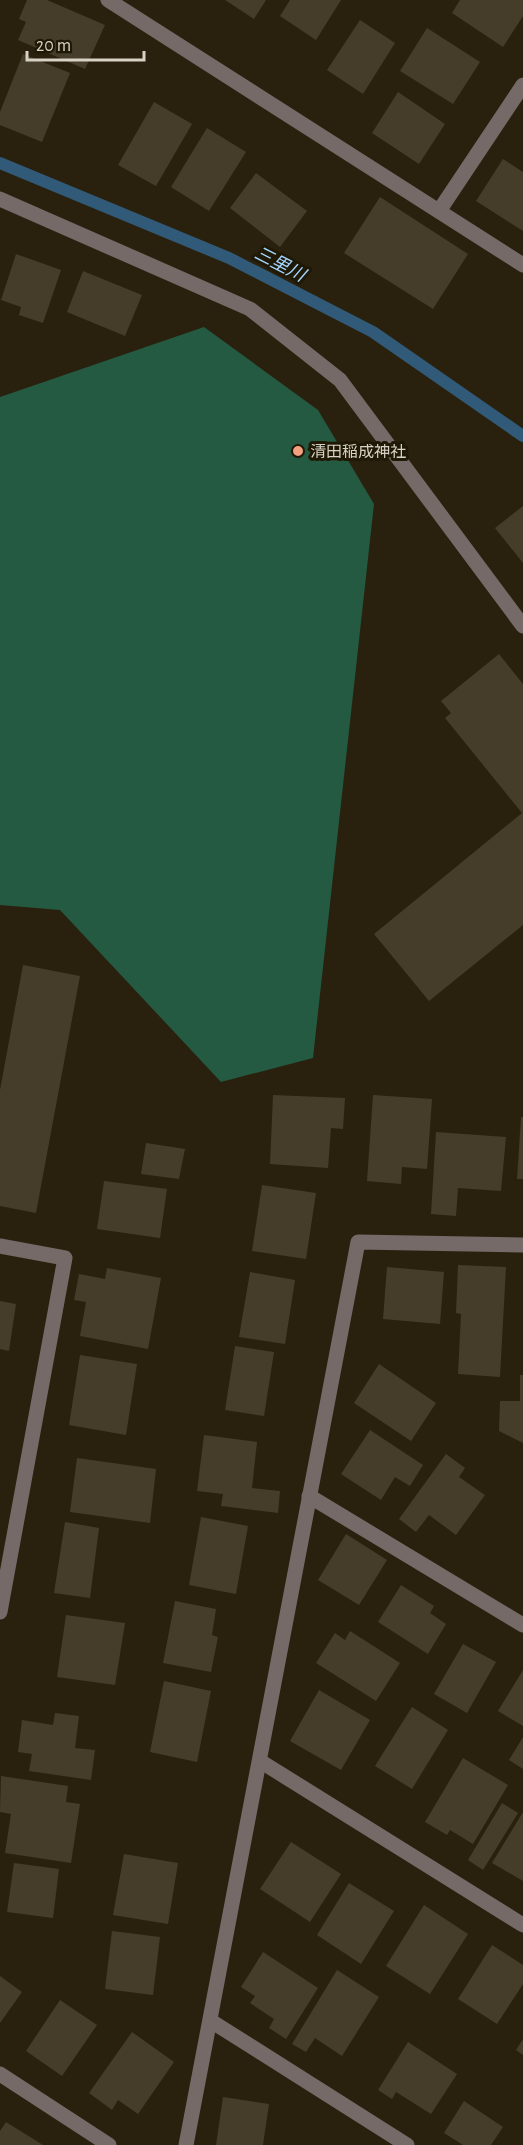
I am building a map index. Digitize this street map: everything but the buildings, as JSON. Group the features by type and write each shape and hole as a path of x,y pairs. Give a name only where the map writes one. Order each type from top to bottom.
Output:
{"street":[{"path":"108,0 523,265"},
{"path":"439,211 523,85"},
{"path":"0,199 250,309 339,380 523,626"},
{"path":"186,2145 358,1242 523,1245"},
{"path":"0,1246 65,1258 0,1612"},
{"path":"309,1496 523,1625"},
{"path":"260,1761 523,1925"},
{"path":"211,2020 399,2143"},
{"path":"0,2074 110,2145"}],"green space":[{"path":"204,327 318,410 374,504 313,1058 221,1082 60,910 0,905 0,397"}],"waterway":[{"name":"三里川","path":"0,163 229,258 373,332 523,436"}],"place":[{"name":"清田稲成神社","path":"298,451"}]}
